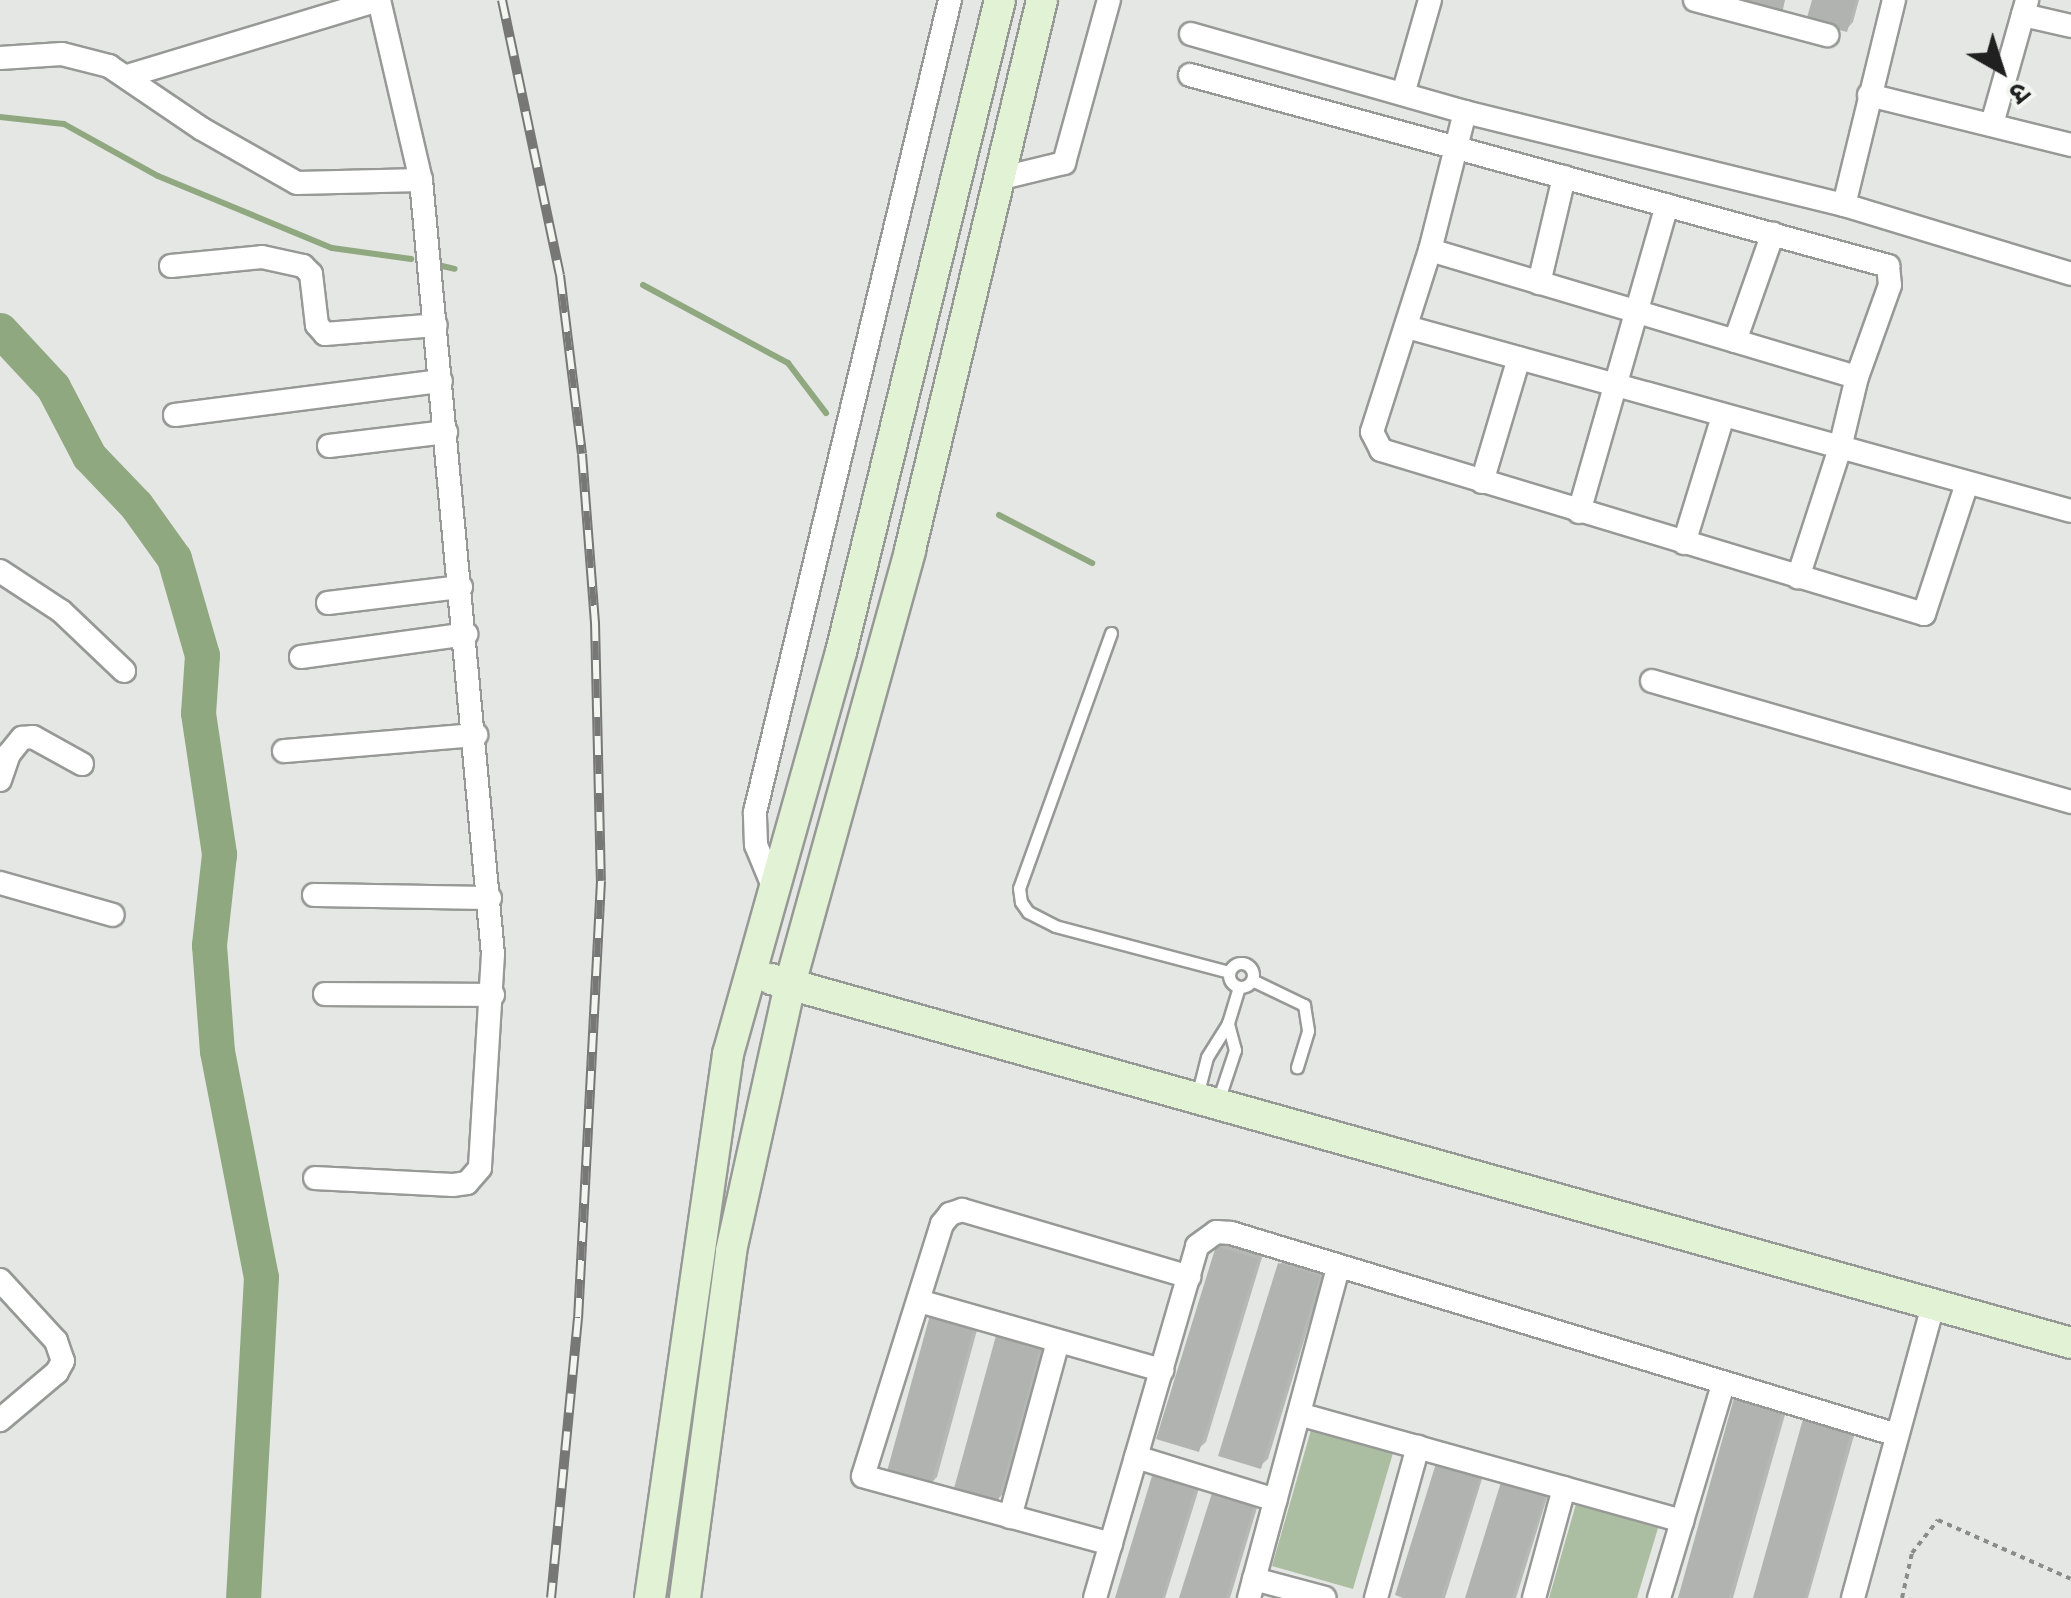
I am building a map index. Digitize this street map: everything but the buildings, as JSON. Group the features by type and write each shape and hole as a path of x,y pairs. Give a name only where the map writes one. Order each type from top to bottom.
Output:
{"main road":[{"path":"650,1598 728,1054 840,652 1000,0"},
{"path":"685,1598 730,1252 790,984 910,550 1042,0"},
{"path":"749,973 2071,1344"}],"street":[{"path":"127,76 379,0 421,180 490,898 492,996 480,1168 475,1178 452,1185 315,1178"},
{"path":"773,886 760,860 755,812 950,0"},
{"path":"998,178 1064,163 1109,0"},
{"path":"1403,94 1430,0"},
{"path":"1844,206 1894,0"},
{"path":"1709,2 1827,35"},
{"path":"1992,124 2025,8 2071,26"},
{"path":"1191,34 1466,112 1844,206 2071,274"},
{"path":"0,58 62,54 88,59 127,76 280,177 326,184 421,180"},
{"path":"1190,75 1879,261 1892,273 1798,577"},
{"path":"1869,94 2071,145"},
{"path":"1466,112 1430,250 1372,432 1375,442 1389,454 1924,614 1966,483"},
{"path":"1539,282 1564,178"},
{"path":"1579,512 1668,205"},
{"path":"1736,341 1773,233"},
{"path":"1430,250 1857,377"},
{"path":"171,266 262,257 303,266 311,274 318,326 325,334 436,325"},
{"path":"1406,327 2071,511"},
{"path":"1482,482 1518,358"},
{"path":"175,415 442,380"},
{"path":"1684,543 1724,416"},
{"path":"329,446 446,432"},
{"path":"0,571 61,611 124,672"},
{"path":"328,602 462,587"},
{"path":"301,657 466,634"},
{"path":"1652,681 2071,802"},
{"path":"284,751 476,735"},
{"path":"0,780 10,754 22,738 33,737 82,764"},
{"path":"0,883 113,915"},
{"path":"314,895 490,898"},
{"path":"325,994 492,996"},
{"path":"1111,1544 863,1476 942,1224 962,1210 1189,1277"},
{"path":"1095,1598 1197,1246 1216,1232 1231,1233 1338,1269 1897,1435"},
{"path":"1325,1598 1252,1588 1338,1269"},
{"path":"0,1280 56,1341 63,1360 57,1372 0,1420"},
{"path":"919,1301 1162,1370"},
{"path":"1852,1598 1933,1304"},
{"path":"1010,1516 1058,1341"},
{"path":"1659,1598 1723,1385"},
{"path":"1299,1414 1682,1521"},
{"path":"1376,1598 1418,1447"},
{"path":"1136,1457 1276,1500"},
{"path":"1534,1598 1564,1488"}],"lane":[{"path":"1110,633 1018,888 1021,902 1028,912 1055,926 1229,972"},
{"path":"1238,986 1230,980 1233,965 1244,963 1252,968 1252,980"},
{"path":"1238,986 1252,980 1304,1004 1308,1031 1298,1067"},
{"path":"1206,1103 1207,1058 1228,1023 1238,986"},
{"path":"1206,1103 1234,1050 1228,1023"}],"path":[{"path":"1902,1598 1912,1552 1938,1520 2071,1579"}],"green space":[{"path":"1311,1430 1393,1453 1353,1589 1272,1566"},
{"path":"1576,1504 1658,1528 1637,1598 1549,1598"}],"waterway":[{"path":"0,117 64,124 158,176 332,248 411,259"},
{"path":"438,265 455,269"},
{"path":"643,285 788,363 826,413"},
{"path":"0,330 53,387 89,456 136,505 174,558 202,655 198,713 219,854 209,945 217,1051 261,1277 243,1598"},
{"path":"999,515 1092,563"}],"railway":[{"path":"502,0 560,275 582,454 595,622 601,881 578,1318 551,1598"}]}
